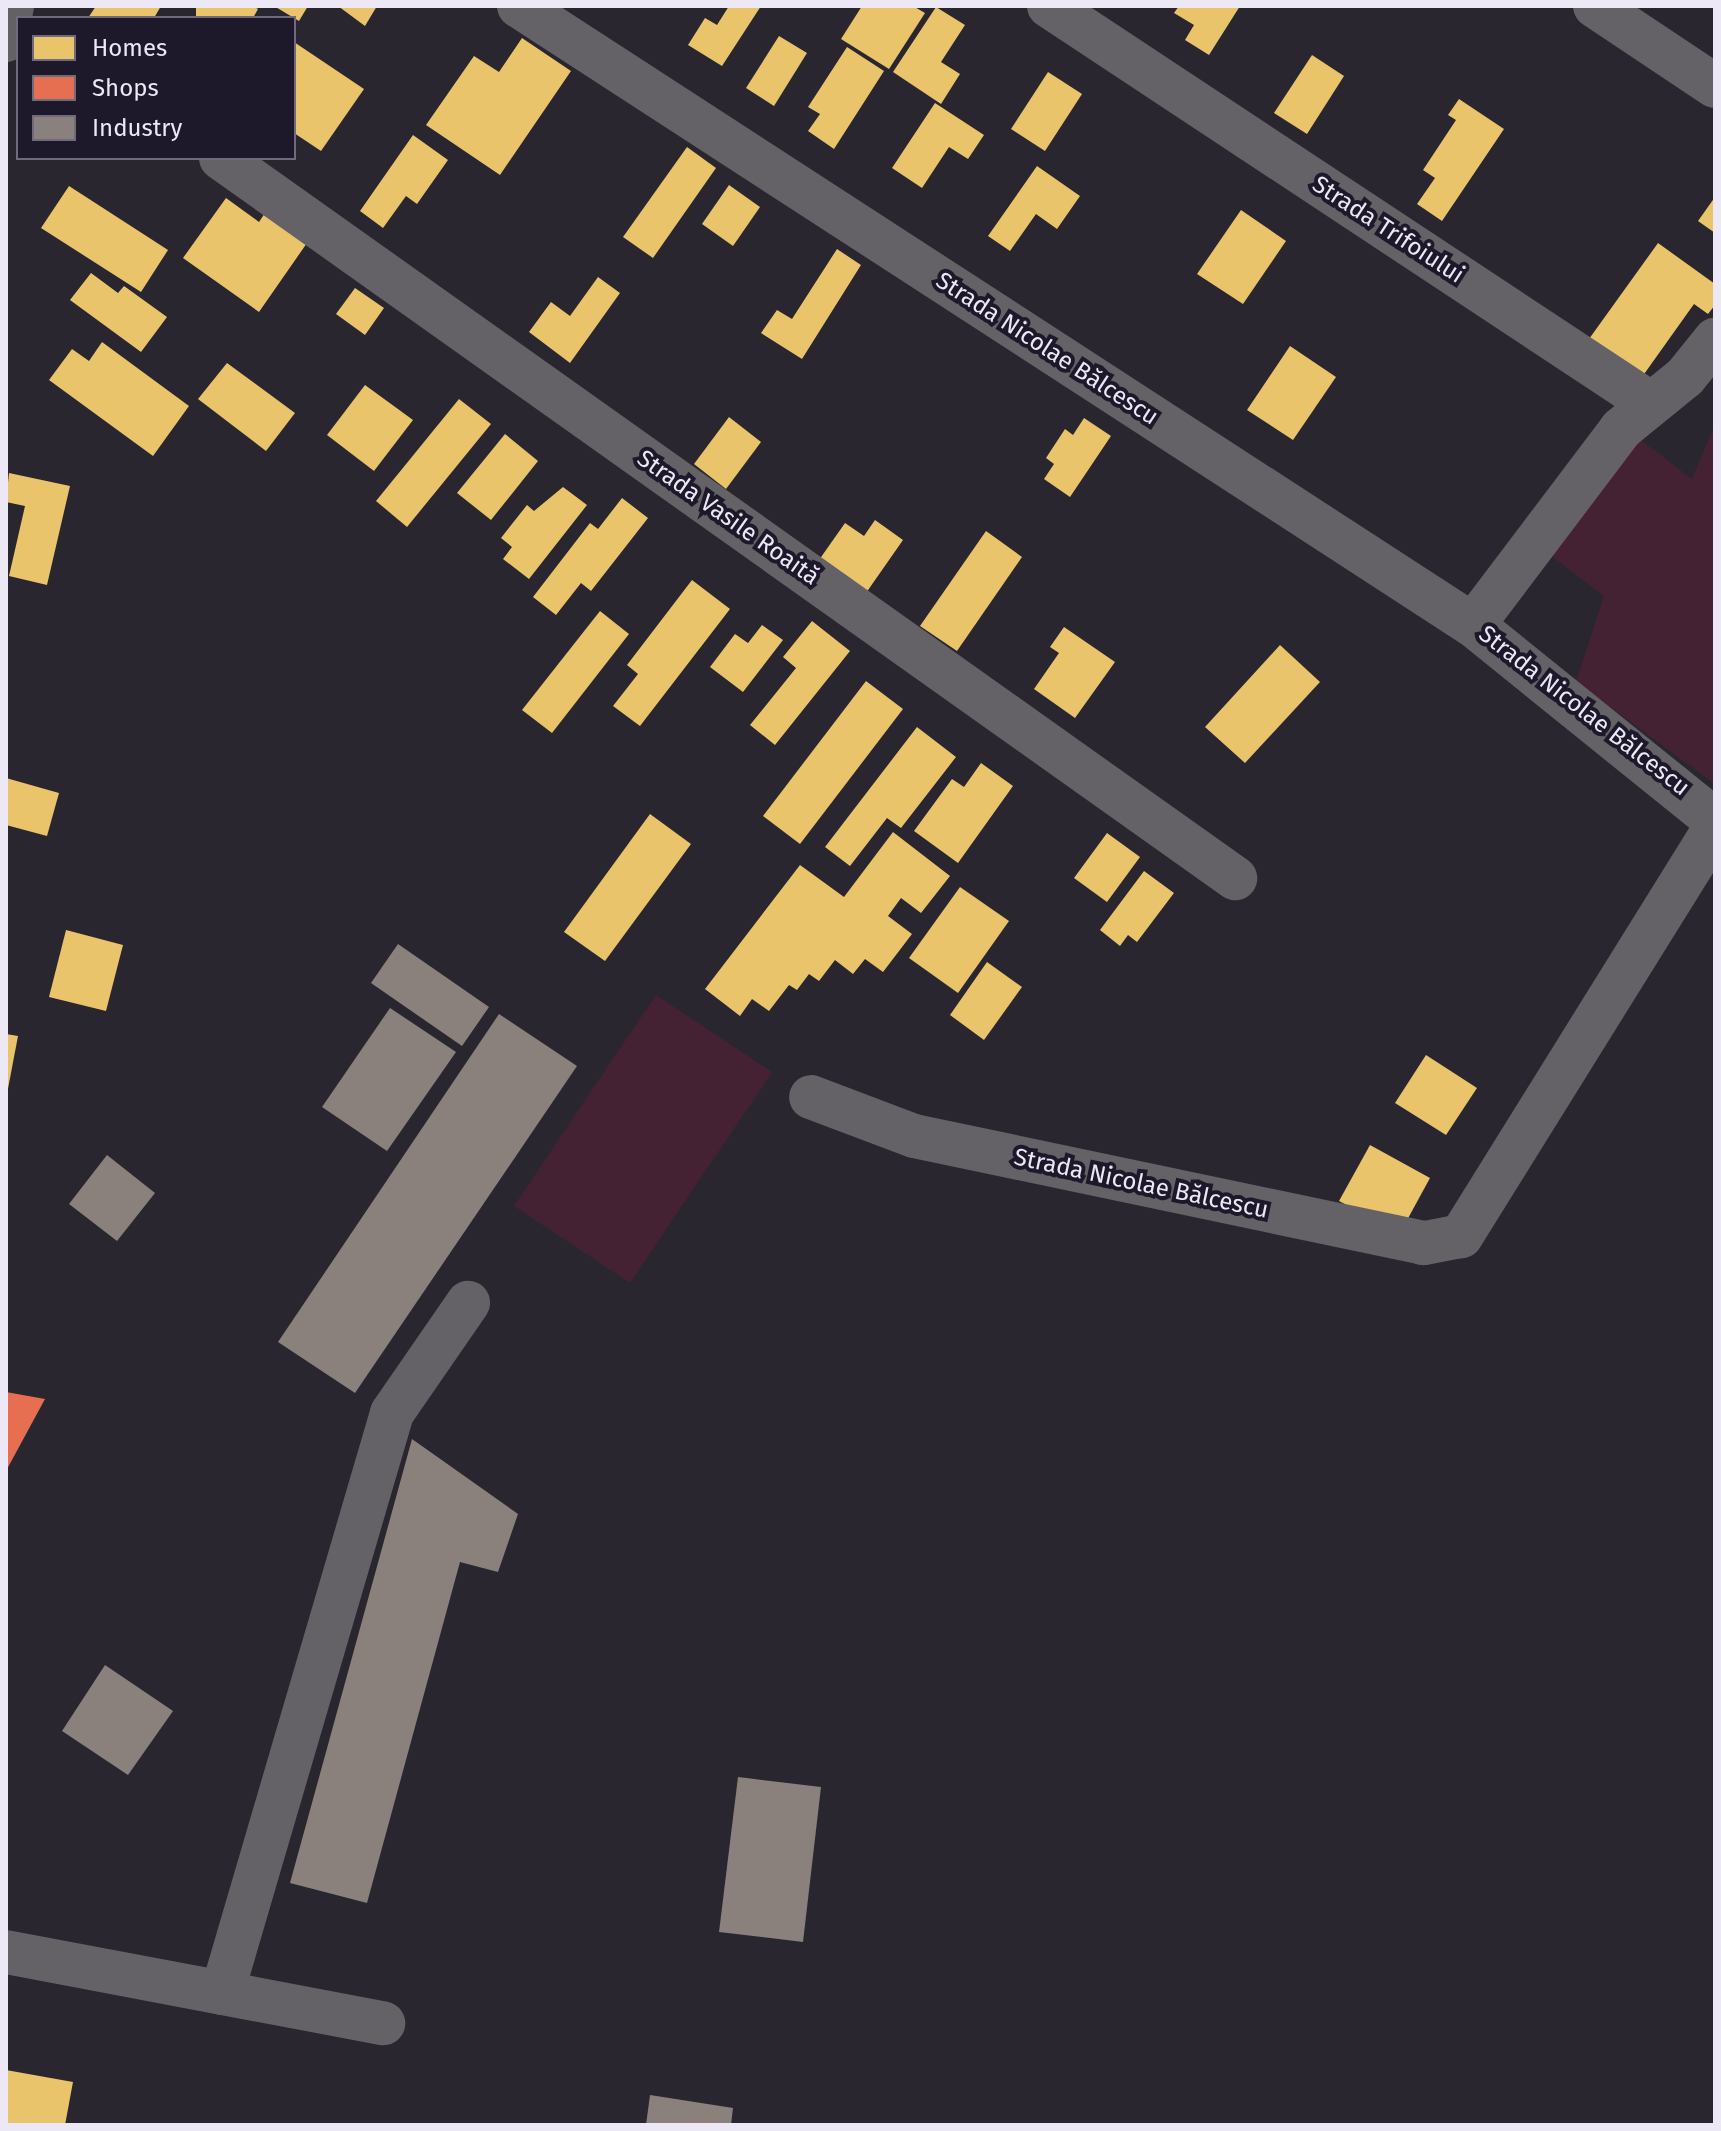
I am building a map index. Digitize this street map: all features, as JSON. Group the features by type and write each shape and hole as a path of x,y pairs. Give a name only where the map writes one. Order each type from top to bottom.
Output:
{"street":[{"name":"Strada Nicolae Bălcescu","path":"519,6 1473,625 1698,800 1712,833 1461,1236 1424,1243 914,1136 811,1097"},
{"name":"Strada Trifoiului","path":"1049,6 1650,403"},
{"path":"1595,6 1715,86"},
{"name":"Strada Vasile Roaită","path":"224,160 1235,878"},
{"path":"1473,625 1621,429 1650,403 1700,382 1715,340"},
{"path":"222,1993 392,1413 468,1303"},
{"path":"6,1952 383,2023"}],"shaded area":[{"path":"1715,425 1715,784 1576,682 1604,596 1549,554 1638,438 1692,479"},
{"path":"656,995 772,1072 630,1283 514,1206"}],"building: Homes":[{"path":"96,6 161,6 155,16 89,16"},
{"path":"196,6 253,6 258,9 254,16 196,16"},
{"path":"274,6 308,6 299,21 296,16"},
{"path":"338,6 377,6 365,26"},
{"path":"729,6 761,6 722,66 688,45 705,18 717,25"},
{"path":"862,6 913,6 925,13 889,69 841,39"},
{"path":"1179,6 1240,6 1209,55 1185,40 1194,25 1174,13"},
{"path":"936,7 965,25 941,62 960,74 941,104 893,72"},
{"path":"779,36 807,53 774,106 746,88"},
{"path":"522,38 571,71 500,175 426,125 474,56 499,72"},
{"path":"296,43 364,89 321,151 296,134"},
{"path":"847,47 884,71 834,149 808,131 820,114 808,107"},
{"path":"1312,55 1344,76 1307,134 1274,113"},
{"path":"1048,72 1082,94 1045,151 1011,129"},
{"path":"1459,99 1504,129 1442,221 1417,204 1435,178 1423,170 1456,120 1448,115"},
{"path":"935,103 984,135 968,159 949,147 922,188 892,168"},
{"path":"413,135 448,160 417,204 406,196 383,228 360,211"},
{"path":"687,147 716,168 653,258 623,237"},
{"path":"1037,166 1080,196 1057,229 1036,214 1010,251 988,236"},
{"path":"729,185 760,207 733,246 702,224"},
{"path":"69,186 168,250 141,292 41,228"},
{"path":"1715,197 1715,233 1698,221"},
{"path":"226,198 259,222 265,213 307,243 259,312 183,258"},
{"path":"1241,210 1286,241 1243,304 1197,274"},
{"path":"1658,243 1715,284 1715,305 1708,314 1694,304 1642,377 1589,339"},
{"path":"837,249 861,265 802,359 761,333 777,310 792,319"},
{"path":"91,273 118,293 124,286 167,317 141,352 70,300"},
{"path":"598,277 620,293 570,363 529,332 551,302 570,316"},
{"path":"355,288 384,308 365,335 336,314"},
{"path":"102,342 189,406 153,456 49,380 72,349 89,361"},
{"path":"1290,346 1336,377 1293,440 1247,410"},
{"path":"227,363 295,413 266,451 198,399"},
{"path":"365,385 413,420 374,471 327,435"},
{"path":"459,399 491,424 407,527 376,501"},
{"path":"729,417 761,442 726,489 694,464"},
{"path":"1084,418 1111,436 1070,497 1044,479 1054,464 1046,458 1065,429 1073,435"},
{"path":"505,434 538,461 491,520 457,493"},
{"path":"9,473 70,486 47,585 9,576 25,506 6,502"},
{"path":"563,487 587,505 529,579 503,559 512,547 501,538 527,505 534,511"},
{"path":"622,498 648,518 591,591 581,583 556,615 533,597 590,523 598,529"},
{"path":"875,520 903,540 866,593 819,560 845,523 864,536"},
{"path":"986,531 1022,557 957,651 920,626"},
{"path":"692,580 730,609 640,726 613,706 638,674 627,665"},
{"path":"600,611 629,634 552,733 522,710"},
{"path":"812,621 850,651 775,745 750,725 796,668 783,657"},
{"path":"762,625 783,640 743,692 710,667 735,634 748,643"},
{"path":"1064,627 1115,662 1075,718 1034,689 1059,653 1050,647"},
{"path":"1280,645 1320,682 1245,763 1205,727"},
{"path":"866,681 903,709 800,844 763,816"},
{"path":"917,727 956,757 901,828 887,818 850,866 825,847"},
{"path":"981,763 1013,786 958,863 914,831 952,779 964,787"},
{"path":"6,778 59,793 47,836 6,825"},
{"path":"650,814 691,844 605,961 564,932"},
{"path":"893,832 950,876 921,913 901,898 888,916 912,934 883,972 865,959 853,974 835,960 819,981 809,974 797,990 789,985 769,1011 752,999 740,1016 705,989 800,865 844,897"},
{"path":"1107,833 1140,857 1107,902 1074,878"},
{"path":"1144,871 1174,893 1137,942 1128,935 1120,946 1100,930"},
{"path":"960,887 1009,921 958,993 909,958"},
{"path":"66,930 123,945 106,1011 49,997"},
{"path":"987,962 1022,987 984,1040 950,1015"},
{"path":"6,1034 18,1036 7,1094 6,1094"},
{"path":"1426,1055 1477,1088 1446,1135 1395,1103"},
{"path":"1370,1145 1430,1178 1400,1233 1339,1201"},
{"path":"6,2070 73,2082 65,2125 6,2125"}],"building: Shops":[{"path":"6,1392 45,1399 6,1471"}],"building: Industry":[{"path":"398,944 489,1007 462,1046 371,983"},
{"path":"390,1008 456,1052 387,1151 322,1107"},
{"path":"499,1014 577,1066 355,1393 278,1342"},
{"path":"107,1155 155,1193 117,1241 69,1204"},
{"path":"412,1439 518,1514 498,1572 460,1562 367,1903 290,1883"},
{"path":"105,1665 173,1711 128,1775 62,1731"},
{"path":"738,1777 821,1787 803,1942 719,1932"},
{"path":"650,2095 733,2108 731,2125 646,2125"}]}
